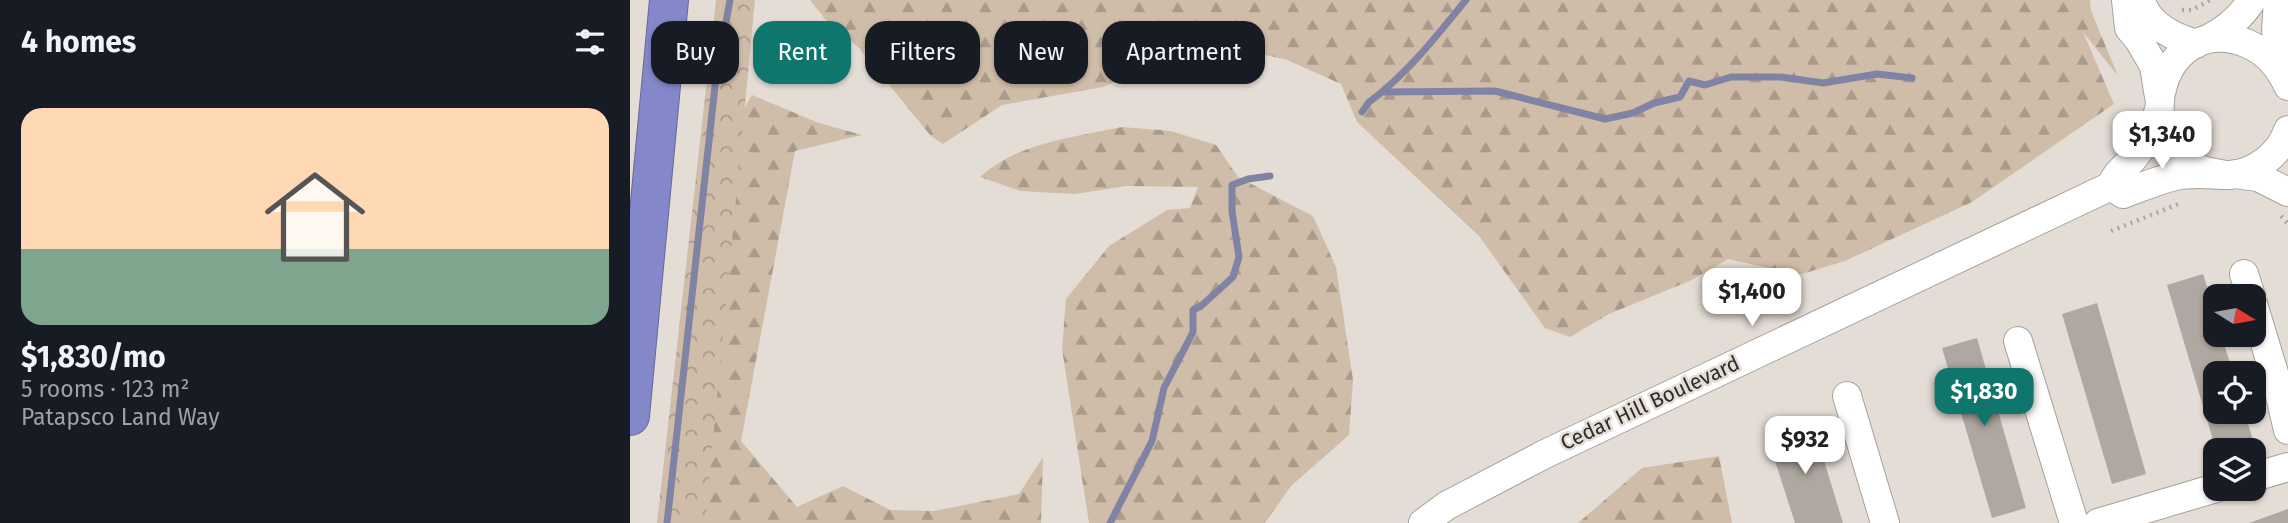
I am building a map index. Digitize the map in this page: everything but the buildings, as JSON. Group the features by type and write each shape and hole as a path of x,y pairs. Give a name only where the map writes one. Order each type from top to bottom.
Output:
{"highway":[{"path":"630,416 669,0"}],"street":[{"path":"2126,0 2129,28 2154,66 2165,135 2184,159 2204,171 2258,177 2280,201"},
{"path":"2141,0 2152,21 2179,37 2202,42 2225,38 2256,47 2274,62 2288,86"},
{"name":"Cedar Hill Boulevard","path":"1423,523 1446,506 1545,454 2111,186 2115,174 2142,148 2155,123 2162,83 2168,69 2178,57 2226,29 2252,0"},
{"path":"2278,0 2276,31 2288,86"},
{"name":"Cedar Hill Boulevard","path":"2111,186 2123,194 2176,176 2230,175 2256,167 2269,159 2279,148 2288,130"},
{"path":"2018,341 2074,523"},
{"path":"2266,347 2288,430"},
{"path":"1847,396 1885,523"},
{"path":"2266,473 2288,467"},
{"path":"2098,523 2203,492"}],"path":[{"path":"2280,201 2288,224"},
{"path":"2111,231 2182,202 2189,202"}],"green space":[{"path":"716,0 755,0 705,523 657,523 707,84 739,84 739,21 714,21"},
{"path":"810,0 2090,0 2091,11 2118,76 2083,32 2114,104 1972,202 1845,261 1799,275 1728,259 1692,280 1609,314 1570,337 1545,328 1479,236 1357,122 1341,84 1287,60 1265,55 1265,21 1102,21 1102,84 1110,84 1002,105 943,144 931,136 888,84 980,84 980,21 865,21 865,56 851,41 851,21 825,19"},
{"path":"752,95 819,123 862,135 795,151 741,441 797,507 843,486 890,510 934,511 1019,494 1043,457 1041,523 684,523 738,119"},
{"path":"1122,127 1171,131 1216,145 1238,177 1313,216 1336,267 1353,380 1349,435 1291,486 1265,523 1089,523 1062,349 1066,299 1109,246 1167,210 1190,208 1198,187 1126,186 1075,194 1020,191 980,177 1011,156 1029,149 1066,138"},
{"path":"1719,456 1732,523 1578,523 1642,468"}],"waterway":[{"path":"667,523 716,77 730,0"},
{"path":"1382,92 1416,59 1466,0"},
{"path":"1362,112 1369,102 1382,92 1495,91 1605,119 1633,113 1654,103 1680,97 1689,81 1705,85 1731,77 1781,77 1823,83 1877,74 1912,78"},
{"path":"1110,523 1152,441 1164,388 1193,332 1193,310 1233,277 1239,257 1232,211 1232,185 1248,179 1270,176"}]}
